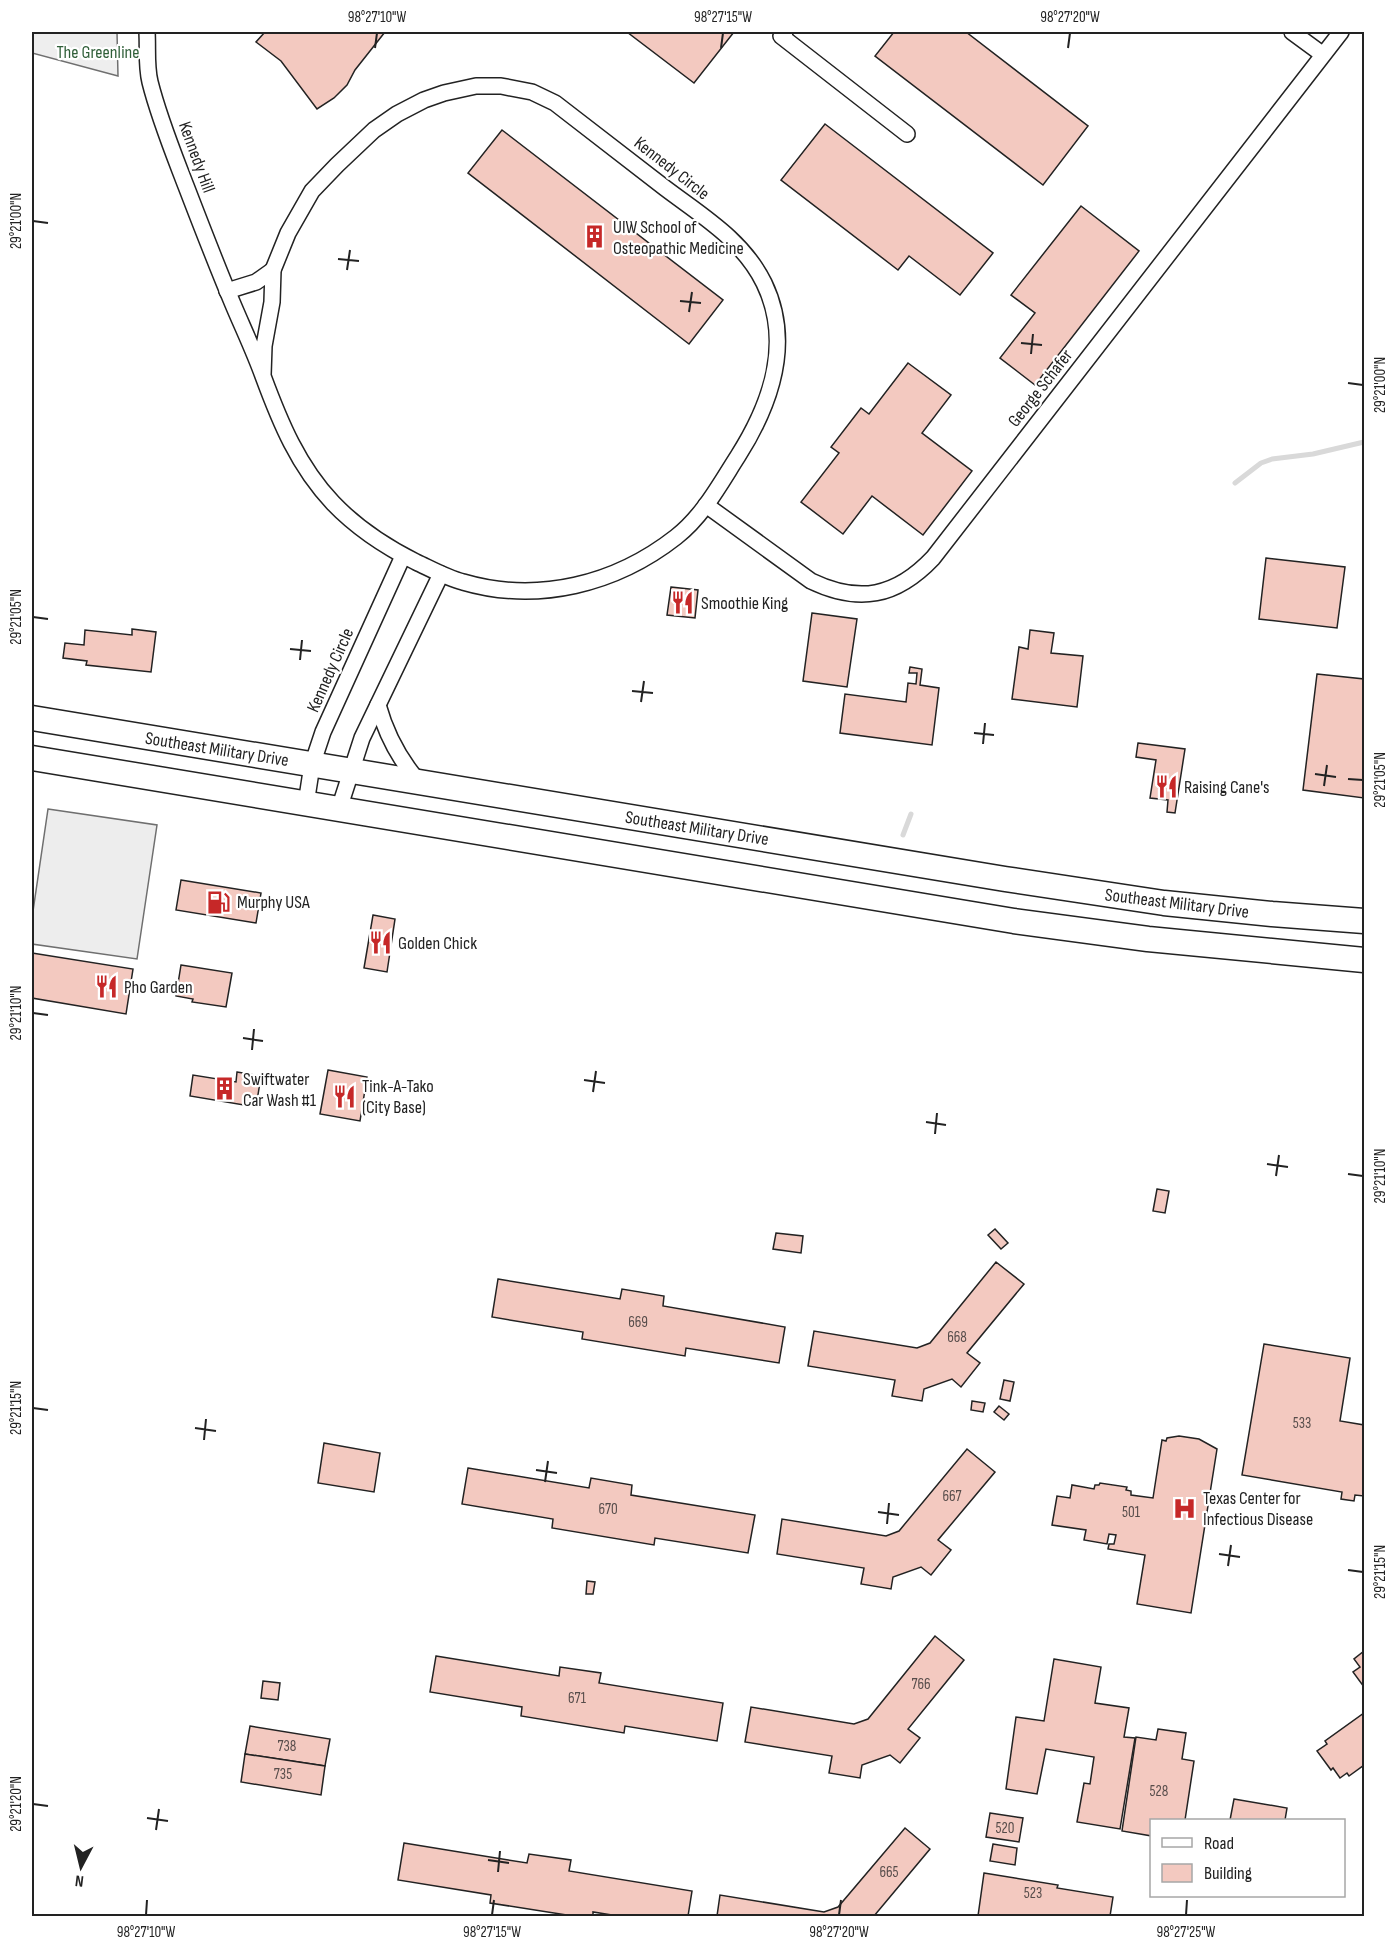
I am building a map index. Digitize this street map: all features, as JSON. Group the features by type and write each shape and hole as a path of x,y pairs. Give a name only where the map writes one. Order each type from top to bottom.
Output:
{"main road":[{"name":"Southeast Military Drive","path":"32,718 1162,903 1365,921"},
{"name":"Southeast Military Drive","path":"32,758 1014,921 1148,939 1365,960"},
{"path":"1220,947 1224,909"}],"street":[{"name":"Kennedy Hill","path":"147,32 149,80 172,148 227,291"},
{"path":"785,32 782,36 907,134"},
{"path":"1292,32 1322,54"},
{"name":"George Schafer","path":"706,505 811,581 828,590 857,594 886,591 904,584 920,572 940,549 1341,32"},
{"name":"Kennedy Circle","path":"227,291 290,442 302,463 330,500 370,534 403,556 463,582 508,590 549,591 603,579 639,562 678,535 706,505 761,416 773,382 777,346 775,319 768,293 738,244 555,103 532,92 501,86 476,86 424,100 397,114 374,130 312,191 288,233 273,270 272,302 264,346 263,375"},
{"path":"227,291 256,282 273,270"},
{"name":"Kennedy Circle","path":"306,804 312,765 323,732 403,556"},
{"path":"339,808 362,738 441,574"},
{"path":"378,705 390,738 418,782"}],"green space":[{"name":"The Greenline","path":"32,32 117,32 118,76 32,53"}],"shaded area":[{"path":"48,809 157,825 137,959 32,944 32,918"}],"building":[{"path":"265,32 385,32 355,70 347,85 334,98 317,109 281,61 256,42"},
{"path":"627,32 734,32 694,83"},
{"path":"894,32 966,32 1088,126 1043,185 875,56"},
{"path":"825,124 993,253 960,295 909,256 898,270 781,180"},
{"name":"UIW School of Osteopathic Medicine","path":"502,130 723,300 689,344 468,173"},
{"path":"1081,206 1139,251 1035,385 1000,358 1035,313 1011,295"},
{"path":"908,363 951,395 922,433 972,471 923,535 872,496 843,534 801,502 839,453 831,447 861,408 869,414"},
{"path":"1266,558 1345,567 1337,628 1259,619"},
{"name":"Smoothie King","path":"671,587 698,590 695,618 667,615"},
{"path":"812,613 857,619 847,687 803,681"},
{"path":"132,629 156,632 151,672 86,665 87,661 63,658 65,643 84,645 85,630 132,635"},
{"path":"1030,630 1054,633 1051,653 1083,656 1077,707 1012,699 1019,647 1028,649"},
{"path":"910,667 922,669 920,685 939,688 932,745 840,733 845,694 906,702 908,683 916,684 917,673 909,673"},
{"path":"1317,674 1364,679 1364,798 1303,790"},
{"path":"1138,743 1185,749 1175,813 1167,812 1168,800 1150,798 1156,760 1136,757"},
{"name":"Murphy USA","path":"181,880 261,893 256,923 176,910"},
{"name":"Golden Chick","path":"373,915 395,919 387,972 364,968"},
{"path":"32,953 133,969 126,1014 32,998"},
{"path":"181,965 232,973 226,1007 192,1002 193,999 176,996"},
{"name":"Tink-A-Tako (City Base)","path":"328,1070 367,1077 360,1121 320,1114"},
{"name":"Swiftwater Car Wash #1","path":"237,1072 261,1076 256,1107 190,1096 193,1075 236,1082"},
{"path":"1157,1189 1169,1191 1165,1213 1153,1211"},
{"path":"995,1229 1008,1243 1001,1249 988,1235"},
{"path":"776,1233 803,1236 801,1253 773,1249"},
{"path":"996,1262 1024,1284 967,1353 980,1363 961,1387 952,1379 924,1389 922,1401 892,1396 895,1380 808,1366 814,1331 917,1348 930,1343"},
{"path":"498,1279 620,1299 622,1289 664,1296 663,1306 785,1327 779,1363 686,1348 685,1356 582,1339 583,1332 492,1317"},
{"path":"1264,1344 1350,1358 1340,1421 1364,1425 1364,1496 1355,1495 1354,1501 1341,1499 1342,1492 1242,1475"},
{"path":"1004,1380 1014,1382 1010,1401 1000,1399"},
{"path":"972,1401 985,1403 983,1412 971,1410"},
{"path":"999,1406 1009,1414 1004,1420 994,1412"},
{"path":"1179,1436 1199,1439 1217,1449 1191,1613 1137,1604 1145,1555 1108,1549 1109,1544 1114,1544 1116,1535 1109,1534 1107,1544 1084,1540 1086,1530 1052,1525 1057,1496 1070,1498 1072,1485 1094,1489 1095,1485 1100,1483 1127,1487 1126,1490 1131,1491 1131,1495 1153,1498 1162,1440 1166,1441 1167,1438"},
{"path":"324,1443 380,1453 374,1492 318,1483"},
{"path":"967,1449 995,1472 938,1540 951,1550 931,1575 921,1567 893,1577 891,1589 861,1584 864,1568 777,1554 782,1519 886,1536 899,1531"},
{"path":"468,1468 589,1488 591,1478 632,1485 631,1495 755,1515 748,1553 655,1538 654,1545 552,1528 553,1519 462,1504"},
{"path":"587,1581 595,1582 593,1594 586,1594"},
{"path":"935,1636 964,1660 908,1729 920,1738 900,1763 890,1755 862,1765 860,1778 829,1773 832,1756 745,1742 751,1707 854,1724 868,1719"},
{"path":"1364,1651 1364,1687 1353,1672 1360,1667 1354,1659"},
{"path":"436,1656 559,1676 560,1667 601,1673 599,1683 723,1703 717,1741 625,1726 624,1733 521,1716 522,1707 430,1692"},
{"path":"1054,1659 1101,1667 1095,1703 1129,1708 1124,1737 1135,1738 1120,1829 1077,1822 1084,1783 1090,1784 1094,1757 1046,1749 1037,1794 1006,1789 1016,1717 1044,1721"},
{"path":"263,1681 280,1683 278,1700 261,1698"},
{"path":"1364,1713 1364,1765 1349,1776 1347,1773 1340,1778 1317,1751 1327,1744 1325,1741"},
{"path":"250,1726 330,1739 325,1766 245,1754"},
{"path":"1158,1729 1186,1733 1182,1759 1194,1761 1185,1819 1150,1819 1150,1836 1122,1831 1136,1737 1156,1740"},
{"path":"245,1754 325,1766 321,1795 241,1782"},
{"path":"1234,1799 1287,1808 1285,1819 1230,1819"},
{"path":"990,1813 1023,1818 1019,1842 986,1837"},
{"path":"905,1828 930,1849 874,1916 717,1916 720,1895 824,1912 838,1907"},
{"path":"404,1843 527,1863 529,1854 571,1860 569,1871 692,1891 688,1916 618,1916 593,1912 593,1916 573,1916 490,1903 491,1895 398,1880"},
{"path":"993,1844 1017,1848 1015,1865 990,1861"},
{"path":"984,1873 1113,1897 1110,1916 978,1916"}],"waterway":[{"path":"1235,483 1261,463 1272,459 1313,454 1364,442"},
{"path":"903,835 911,814"}],"place":[{"name":"UIW School of Osteopathic Medicine","path":"595,237"},
{"name":"Smoothie King","path":"683,603"},
{"name":"Raising Cane's","path":"1166,787"},
{"name":"Murphy USA","path":"219,902"},
{"name":"Golden Chick","path":"380,943"},
{"name":"Pho Garden","path":"106,987"},
{"name":"Swiftwater Car Wash #1","path":"225,1089"},
{"name":"Tink-A-Tako (City Base)","path":"344,1096"},
{"name":"Texas Center for Infectious Disease","path":"1185,1508"}]}
